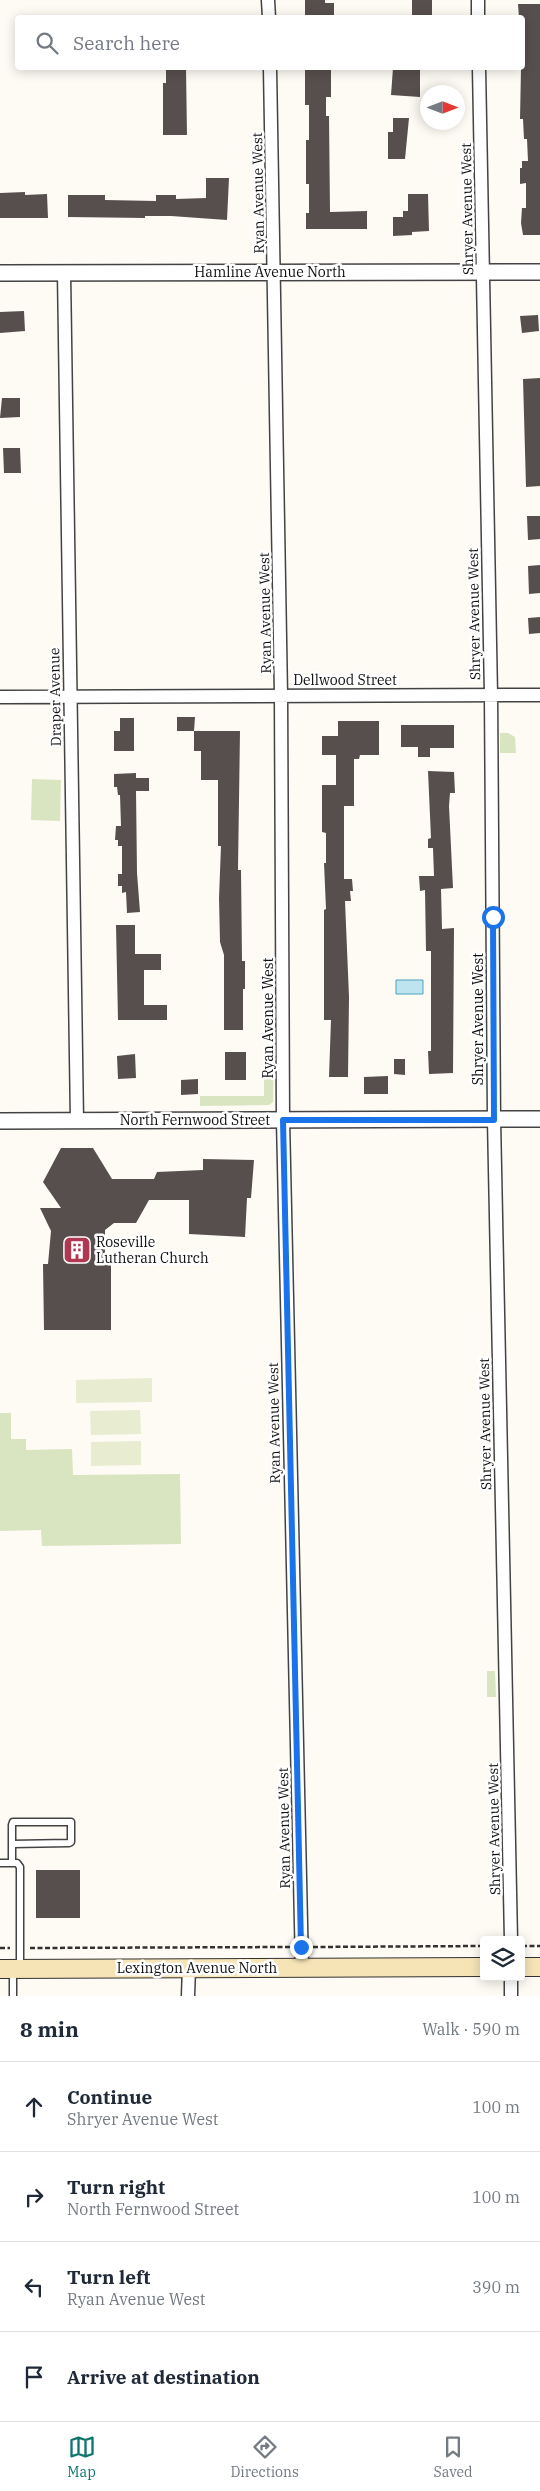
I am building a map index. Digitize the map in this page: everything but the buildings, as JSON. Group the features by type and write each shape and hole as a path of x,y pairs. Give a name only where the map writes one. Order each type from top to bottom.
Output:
{"main road":[{"path":"525,1966 540,1967"},
{"name":"Lexington Avenue North","path":"11,1969 480,1967"}],"street":[{"path":"268,0 269,15"},
{"path":"478,0 478,15"},
{"name":"Ryan Avenue West","path":"270,70 281,695 283,1120 302,1968"},
{"name":"Shryer Avenue West","path":"479,70 491,695 494,1120 511,1936"},
{"name":"Hamline Avenue North","path":"0,272 540,272"},
{"name":"Draper Avenue","path":"64,272 77,1121"},
{"name":"Dellwood Street","path":"0,697 540,695"},
{"name":"North Fernwood Street","path":"0,1121 540,1119"},
{"path":"188,1996 189,1968"},
{"path":"511,1981 511,1996"}],"lane":[{"path":"12,1844 69,1843 71,1842 71,1822 13,1822 12,1844 12,1863"},
{"path":"0,1863 17,1863 20,1867 20,1948 11,1969 13,1996"}],"path":[{"path":"0,1948 480,1946"},
{"path":"525,1946 540,1946"}],"green space":[{"path":"500,733 508,733 515,737 516,753 500,753"},
{"path":"32,779 61,780 60,821 31,820"},
{"path":"264,1051 274,1051 273,1102 269,1105 200,1106 200,1096 264,1096"},
{"path":"152,1378 152,1402 76,1403 76,1380"},
{"path":"140,1410 141,1434 91,1435 90,1411"},
{"path":"0,1413 11,1413 11,1439 26,1439 26,1450 72,1449 73,1475 180,1474 181,1544 42,1546 41,1530 0,1531"},
{"path":"141,1441 141,1465 91,1466 91,1442"},
{"path":"487,1671 495,1671 496,1697 487,1697"}],"water":[{"path":"396,980 423,980 423,994 396,994"}],"place":[{"name":"Roseville Lutheran Church","path":"77,1250"}],"route":[{"path":"301,1947 283,1120 494,1120 493,917"}]}
